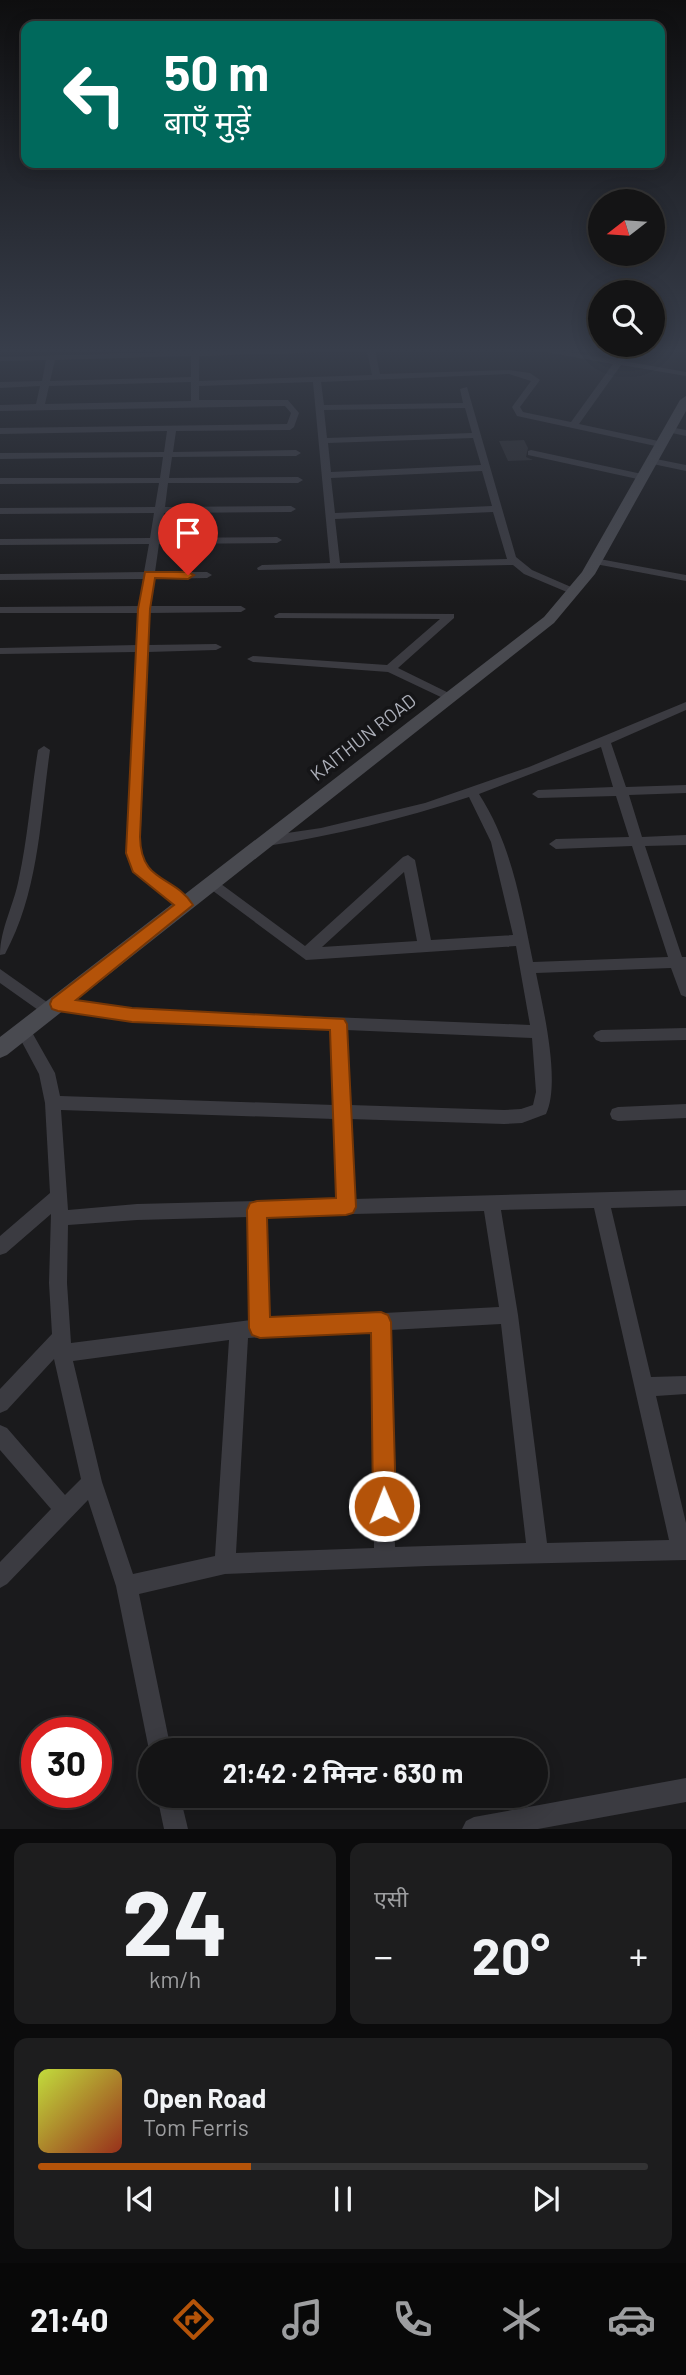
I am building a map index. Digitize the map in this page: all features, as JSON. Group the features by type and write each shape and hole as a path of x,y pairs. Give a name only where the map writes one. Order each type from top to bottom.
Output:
{"street":[{"path":"171,433 144,609 133,853 145,876 185,905"},
{"path":"321,433 335,566"},
{"path":"322,440 477,435 496,509 514,562"},
{"name":"KAITHUN ROAD","path":"0,1049 549,620 574,592 651,461 672,435"},
{"path":"0,456 296,453"},
{"path":"531,453 642,477"},
{"path":"651,461 686,468"},
{"path":"326,475 487,468"},
{"path":"0,481 298,480"},
{"path":"0,512 291,509"},
{"path":"330,516 496,509"},
{"path":"0,542 277,540"},
{"path":"594,561 686,579"},
{"path":"262,568 514,562 574,592"},
{"path":"0,577 207,575"},
{"path":"0,610 240,609"},
{"path":"279,616 450,616 390,669"},
{"path":"0,651 216,648"},
{"path":"253,659 390,669 449,696"},
{"path":"267,841 345,828 471,791 605,742 686,706"},
{"path":"605,742 681,962 686,991"},
{"path":"0,950 13,930 22,904 44,750"},
{"path":"538,794 686,789"},
{"path":"53,1103 504,1117 534,1113 543,1104 545,1097 540,1032 498,842 488,817 471,791"},
{"path":"556,844 686,840"},
{"path":"306,954 408,860 425,947"},
{"path":"212,885 306,954 520,940"},
{"path":"526,968 681,962"},
{"path":"0,975 53,1008 132,1015 540,1032"},
{"path":"338,1024 346,1207"},
{"path":"24,1031 47,1073 53,1103 60,1218 58,1283 61,1346 92,1482 127,1586 158,1738"},
{"path":"601,1037 686,1034"},
{"path":"618,1114 686,1111"},
{"path":"0,1247 58,1197"},
{"path":"60,1218 137,1212 686,1198"},
{"path":"127,1586 225,1564 684,1550 601,1201"},
{"path":"491,1203 509,1315 538,1553"},
{"path":"257,1210 260,1328"},
{"path":"0,1403 61,1346 260,1328 509,1315"},
{"path":"381,1322 385,1558"},
{"path":"225,1564 239,1330"},
{"path":"646,1387 686,1385"},
{"path":"0,1435 65,1510"},
{"path":"0,1577 92,1482"},
{"path":"474,1829 686,1790"},
{"path":"172,1808 176,1829"}],"building":[{"path":"524,440 528,448 526,457 533,460 508,461 499,441"}],"route":[{"path":"188,575 149,575 144,609 133,837 133,853 145,876 185,905 58,1004 132,1015 338,1024 346,1207 257,1210 260,1328 381,1322 384,1506"}]}
